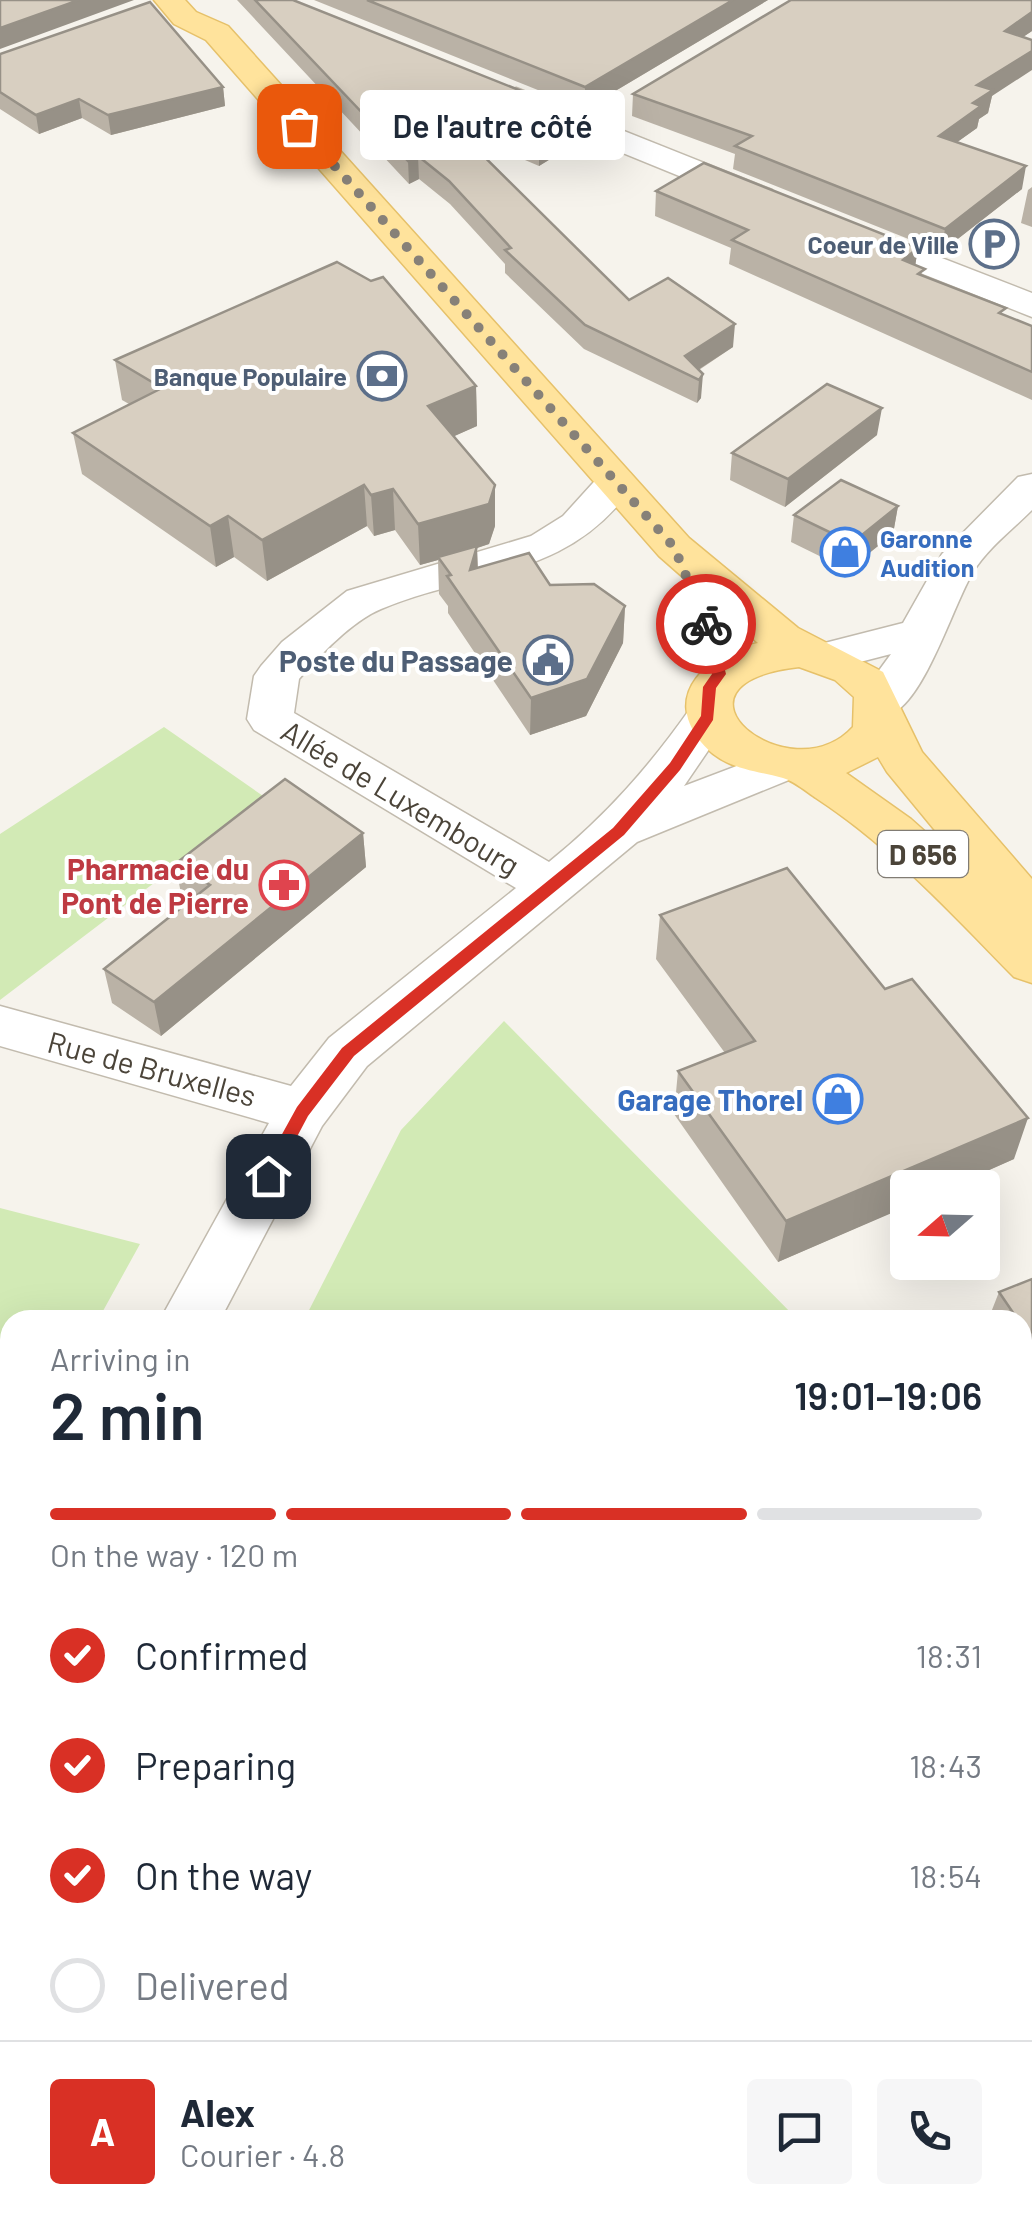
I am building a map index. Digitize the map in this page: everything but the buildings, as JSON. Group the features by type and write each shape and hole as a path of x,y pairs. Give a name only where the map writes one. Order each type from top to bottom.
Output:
{"main road":[{"path":"201,0 213,13 217,33"},
{"path":"163,3 217,33 674,547 736,603 814,654 849,668 868,683 880,709 863,746 833,760 790,765 763,760 728,742 714,695 706,624 674,547"},
{"path":"714,695 755,656 814,654"},
{"name":"D 656","path":"880,709 904,760 1032,913"},
{"name":"D 656","path":"790,765 854,796 904,835 1032,964"}],"street":[{"path":"494,89 1032,306"},
{"path":"586,126 618,107"},
{"name":"Allée de Luxembourg","path":"553,887 270,719 278,676 346,611 362,601 546,545 578,526 616,482"},
{"path":"880,709 911,661 920,633 956,564 1032,486"},
{"path":"814,654 920,633"},
{"path":"195,1310 302,1111 348,1052 618,832 675,766 714,695"},
{"path":"618,832 790,765"},
{"name":"Rue de Bruxelles","path":"0,1026 302,1111"}],"green space":[{"path":"164,727 266,798 0,1000 0,834"},
{"path":"504,1021 788,1310 309,1310 401,1130"},
{"path":"0,1208 140,1244 104,1310 0,1310"}],"way so far":[{"path":"299,126 674,547 706,624"}],"place":[{"name":"De l'autre côté","path":"299,126"},
{"name":"Coeur de Ville","path":"994,244"},
{"name":"Banque Populaire","path":"382,376"},
{"name":"Garonne Audition","path":"845,552"},
{"name":"Poste du Passage","path":"548,660"},
{"name":"Pharmacie du Pont de Pierre","path":"284,885"},
{"name":"Garage Thorel","path":"838,1099"}],"route":[{"path":"268,1176 302,1111 348,1052 618,832 675,766 708,716 709,687 719,674 706,624"}]}
